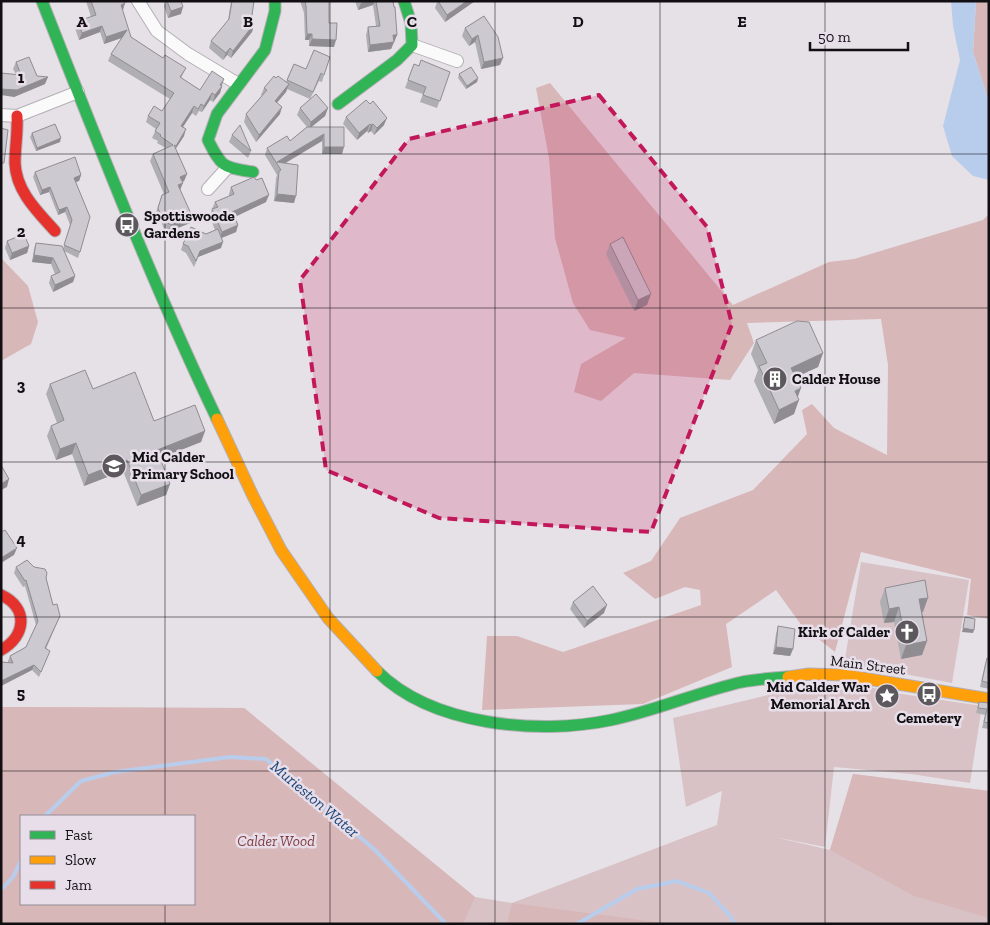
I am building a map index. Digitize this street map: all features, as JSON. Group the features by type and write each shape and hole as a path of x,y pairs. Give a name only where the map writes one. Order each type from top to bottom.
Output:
{"street":[{"name":"Main Street","path":"42,1 192,366 253,496 282,550 328,618 384,678 417,699 454,714 508,725 561,727 611,720 743,682 809,674 844,675 989,699"},
{"path":"138,1 157,31 188,54 238,84"},
{"path":"253,172 227,168 216,156 208,140 216,114 265,50 275,12 275,1"},
{"path":"338,104 352,85 397,60 412,45 411,23 404,1"},
{"path":"412,45 457,61"},
{"path":"1,116 17,116 78,92"},
{"path":"17,116 18,134 14,164 18,184 28,201 55,231"},
{"path":"208,190 227,168"},
{"path":"1,595 12,601 18,609 21,621 20,631 15,641 8,648 1,650"}],"highlighted area":[{"path":"599,95 707,227 732,324 651,532 439,518 326,470 300,280 409,139"}],"green space":[{"path":"976,1 989,1 989,102 973,52"},
{"path":"550,83 733,305 829,262 854,259 983,220 989,214 989,619 967,615 971,579 861,552 835,652 802,626 776,590 726,624 732,667 643,704 482,710 487,636 517,636 563,652 701,605 700,590 685,587 655,599 623,573 651,561 680,518 753,490 807,434 802,410 812,404 834,428 887,455 888,365 881,319 747,323 754,343 730,380 634,373 601,401 574,392 581,364 626,338 590,330 573,303 555,238 549,158 536,88"},
{"path":"1,258 28,286 38,322 31,344 1,361"},
{"path":"861,562 969,580 952,683 844,665"},
{"path":"810,685 858,685 879,689 882,695 890,697 895,693 982,706 970,783 911,774 834,767 825,847 774,837 830,850 853,774 989,791 989,924 1,924 1,707 244,708 475,897 512,903 717,825 722,791 686,807 673,718"},
{"name":"Calder Wood","path":"1,707 244,708 475,897 463,924 1,924"},
{"path":"853,774 989,791 989,918 914,896 830,850"},
{"path":"512,903 671,924 507,924"}],"water":[{"path":"951,1 976,1 973,52 989,102 989,180 973,176 952,156 943,126 960,60 953,26"}],"building":[{"path":"91,1 125,1 121,5 131,37 163,58 165,55 186,68 180,77 200,90 212,71 224,79 220,85 222,86 215,95 212,93 204,106 201,104 198,109 194,106 181,126 186,129 176,146 174,145 187,174 180,177 183,183 178,185 192,216 171,225 166,222 158,208 162,195 169,192 153,154 173,145 155,131 160,123 148,116 154,106 162,111 174,93 111,54 127,30 106,37 102,26 82,33 78,21 96,15"},
{"path":"167,1 181,1 183,7 171,11"},
{"path":"232,1 254,1 251,22 254,24 233,51 230,48 226,53 211,41 229,19"},
{"path":"305,1 329,1 329,23 337,23 336,40 312,39 312,34 307,34"},
{"path":"376,1 393,1 397,35 393,35 394,42 370,45 368,27 380,26"},
{"path":"438,1 467,1 447,15"},
{"path":"484,16 498,37 503,58 484,62 478,35 472,39 465,28"},
{"path":"314,50 330,57 324,75 321,73 313,92 287,80 294,64 306,69"},
{"path":"29,57 37,76 48,77 17,90 1,89 1,73 21,75 16,62"},
{"path":"421,60 450,72 440,101 423,95 426,87 408,80 414,64 419,66"},
{"path":"471,67 478,78 467,86 459,74"},
{"path":"274,76 276,78 278,76 289,84 275,101 282,107 259,135 246,114 267,90 264,88"},
{"path":"316,94 328,108 311,122 300,108"},
{"path":"366,100 370,104 373,101 387,118 377,128 370,124 359,133 346,117"},
{"path":"55,124 61,138 37,148 32,133"},
{"path":"240,125 251,151 232,135"},
{"path":"307,127 344,127 344,147 324,147 324,134 277,162 298,165 296,196 277,194 279,171 281,170 267,148 287,136 290,141"},
{"path":"1,128 8,130 4,163 1,163"},
{"path":"75,157 81,175 74,178 90,217 80,252 64,245 72,220 67,207 59,210 50,187 42,190 35,172"},
{"path":"254,177 256,180 262,178 269,195 232,212 238,225 222,232 212,209 218,207 215,202 234,194 231,187"},
{"path":"191,227 206,234 218,229 223,242 200,251 196,261 188,246 183,244"},
{"path":"24,234 29,246 12,253 7,241"},
{"path":"623,237 651,294 638,300 610,244"},
{"path":"36,243 62,246 75,276 55,285 51,276 60,272 53,258 34,255"},
{"name":"Calder House","path":"797,321 809,322 823,353 791,368 801,388 795,391 799,400 779,410 759,366 767,363 756,340"},
{"path":"85,370 93,389 135,372 154,421 195,405 205,431 157,450 170,484 141,495 127,460 88,475 76,443 60,449 51,426 64,420 50,384"},
{"path":"1,465 9,479 1,484"},
{"path":"5,530 17,548 1,558 1,532"},
{"path":"27,560 34,567 45,569 53,605 57,604 60,616 45,648 50,651 41,672 34,665 1,681 1,662 13,663 10,656 26,647 38,621 26,580 16,567"},
{"path":"925,580 928,598 919,599 927,641 906,645 899,607 889,609 885,588"},
{"path":"593,586 607,605 587,621 573,602"},
{"path":"965,617 975,619 974,630 963,628"},
{"path":"778,626 795,629 793,649 776,647"},
{"path":"987,658 989,659 989,683 982,681"},
{"path":"979,702 989,703 989,723 984,722 987,709 978,708"}],"waterway":[{"name":"Murieston Water","path":"46,815 81,781 115,772 230,757 266,759 374,849 446,924"},
{"name":"Murieston Water","path":"1,890 13,877 20,863"},
{"name":"Murieston Water","path":"577,924 637,889 677,881 709,893 731,917 734,924"}],"traffic: fast":[{"path":"42,1 104,159 170,316 217,419"},
{"path":"253,172 225,165 220,161 208,140 217,114 265,50 275,11 275,1"},
{"path":"338,104 397,60 412,45 411,23 404,1"},
{"path":"377,671 400,690 427,704 456,715 520,726 583,724 611,720 644,712 742,682 788,677"}],"traffic: slow":[{"path":"217,419 281,550 328,618 377,671"},
{"path":"788,677 809,674 844,675 989,699"}],"traffic: jam":[{"path":"17,116 15,163 19,183 23,192 55,231"},
{"path":"1,595 16,607 20,614 21,622 15,637 1,650"}],"place":[{"name":"Spottiswoode Gardens","path":"127,225"},
{"name":"Calder House","path":"775,379"},
{"name":"Mid Calder Primary School","path":"114,466"},
{"name":"Kirk of Calder","path":"907,632"},
{"name":"Cemetery","path":"929,694"},
{"name":"Mid Calder War Memorial Arch","path":"887,696"}]}
